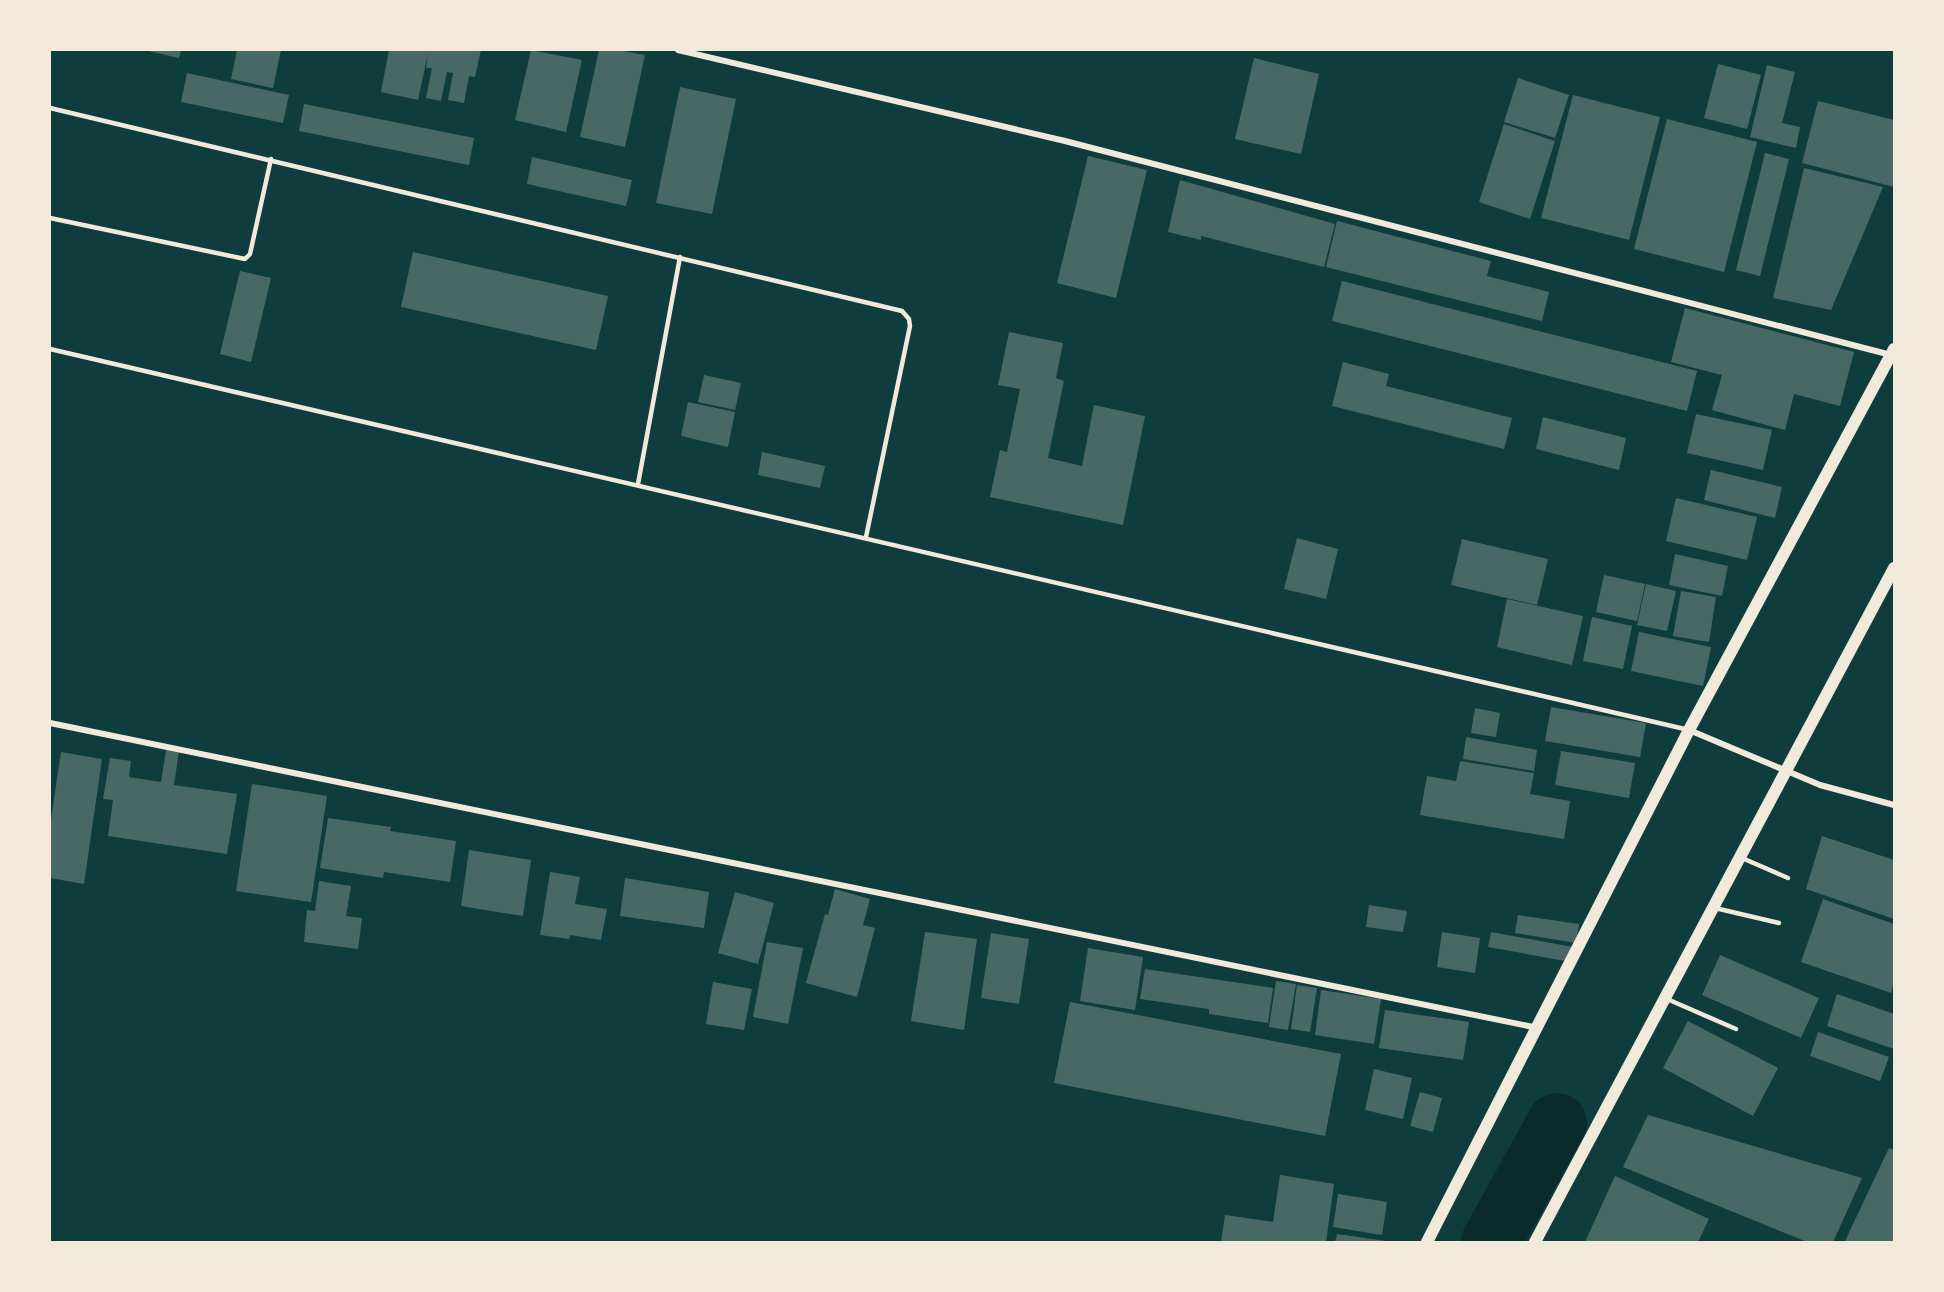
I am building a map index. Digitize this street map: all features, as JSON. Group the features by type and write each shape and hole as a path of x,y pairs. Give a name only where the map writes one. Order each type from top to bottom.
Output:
{"main road":[{"path":"1427,1242 1539,1028 1689,730 1893,352"},
{"path":"1535,1242 1788,771 1894,568"}],"street":[{"path":"678,50 1065,141 1893,352"},
{"path":"50,723 1539,1028"},
{"path":"1689,730 1820,785 1894,805"}],"lane":[{"path":"50,108 902,311 907,315 910,326 866,537"},
{"path":"50,218 245,259 250,254 271,159"},
{"path":"638,484 680,257"},
{"path":"50,349 1689,730"},
{"path":"1740,857 1788,878"},
{"path":"1713,907 1779,923"},
{"path":"1665,998 1736,1029"}],"building":[{"path":"144,50 181,50 179,58"},
{"path":"237,50 281,50 273,88 231,79"},
{"path":"389,50 481,50 475,77 469,76 464,103 448,100 453,73 447,72 441,101 426,98 432,68 426,68 428,53 418,100 381,92"},
{"path":"531,50 582,60 566,132 515,120"},
{"path":"599,50 619,50 645,55 625,147 580,137"},
{"path":"1254,58 1319,74 1301,154 1235,139"},
{"path":"1718,64 1761,75 1747,129 1704,118"},
{"path":"1767,65 1795,72 1782,123 1800,127 1796,148 1750,137"},
{"path":"187,73 289,95 283,123 181,102"},
{"path":"1518,78 1569,95 1555,138 1504,122"},
{"path":"680,87 736,99 712,214 656,203"},
{"path":"1573,95 1660,117 1629,240 1541,218"},
{"path":"1818,101 1894,120 1894,187 1802,163"},
{"path":"304,104 474,138 469,165 299,131"},
{"path":"1667,119 1757,142 1724,272 1634,249"},
{"path":"1504,124 1555,141 1530,219 1479,202"},
{"path":"1765,153 1789,159 1760,276 1736,270"},
{"path":"1088,156 1147,170 1116,298 1057,283"},
{"path":"532,157 632,180 626,206 527,184"},
{"path":"1804,168 1883,187 1831,310 1773,298"},
{"path":"1180,180 1335,224 1324,267 1201,236 1201,240 1168,232"},
{"path":"1337,221 1491,261 1487,276 1549,292 1542,321 1326,267"},
{"path":"413,252 608,296 596,350 401,307"},
{"path":"240,271 271,278 251,362 220,354"},
{"path":"1342,281 1697,371 1687,411 1332,321"},
{"path":"1685,308 1854,352 1840,406 1794,394 1785,430 1712,410 1722,375 1671,362"},
{"path":"1009,332 1063,343 1056,378 1064,381 1048,458 1082,466 1094,405 1145,416 1123,525 990,497 1000,450 1007,452 1020,389 998,385"},
{"path":"1343,362 1389,374 1386,386 1512,418 1504,449 1332,406"},
{"path":"704,375 741,383 735,410 698,402"},
{"path":"688,402 735,412 728,447 681,436"},
{"path":"1696,414 1772,430 1763,470 1687,453"},
{"path":"1543,417 1626,438 1619,470 1536,449"},
{"path":"762,452 825,466 820,488 758,475"},
{"path":"1711,470 1782,487 1775,518 1704,500"},
{"path":"1676,498 1757,517 1747,560 1666,541"},
{"path":"1297,538 1338,549 1326,599 1284,589"},
{"path":"1462,539 1548,559 1537,605 1451,585"},
{"path":"1675,554 1728,566 1722,596 1669,585"},
{"path":"1604,575 1645,584 1637,621 1596,612"},
{"path":"1646,584 1676,591 1667,631 1637,625"},
{"path":"1681,591 1716,597 1709,642 1673,636"},
{"path":"1507,599 1583,616 1572,665 1497,647"},
{"path":"1592,617 1632,626 1623,669 1583,661"},
{"path":"1639,632 1711,647 1703,686 1631,671"},
{"path":"1551,707 1646,723 1640,757 1545,741"},
{"path":"1475,708 1500,713 1496,737 1471,733"},
{"path":"1466,737 1537,750 1534,771 1463,759"},
{"path":"166,750 179,751 174,785 237,794 227,854 108,836 113,800 103,799 110,758 131,761 129,777 161,782"},
{"path":"1561,751 1635,763 1629,798 1555,785"},
{"path":"61,752 102,759 84,884 50,878 50,826"},
{"path":"1460,761 1534,773 1530,794 1570,801 1564,839 1420,815 1427,776 1456,781"},
{"path":"252,784 327,796 311,902 236,891"},
{"path":"328,818 391,827 390,831 456,841 450,882 384,872 383,878 320,868"},
{"path":"1822,836 1894,860 1894,919 1806,889"},
{"path":"469,850 531,860 523,916 461,906"},
{"path":"550,872 580,877 575,904 607,909 601,940 570,935 569,939 540,935"},
{"path":"625,878 709,892 704,928 620,916"},
{"path":"319,881 351,886 346,916 362,918 358,949 304,942 307,910 315,911"},
{"path":"835,889 870,899 863,925 875,928 857,997 806,983 825,914 828,915"},
{"path":"735,892 774,903 758,964 718,953"},
{"path":"1823,899 1894,924 1894,982 1891,993 1801,962"},
{"path":"1369,905 1407,911 1403,932 1366,927"},
{"path":"1518,915 1579,924 1576,943 1515,933"},
{"path":"925,932 977,939 964,1030 911,1021"},
{"path":"1442,932 1480,938 1475,973 1437,967"},
{"path":"1491,932 1573,947 1571,962 1488,947"},
{"path":"991,933 1029,939 1019,1004 981,998"},
{"path":"767,942 803,948 788,1024 753,1017"},
{"path":"1088,948 1143,957 1135,1010 1080,1001"},
{"path":"1720,955 1819,998 1801,1038 1702,995"},
{"path":"1145,969 1273,988 1268,1023 1209,1014 1209,1009 1140,999"},
{"path":"1276,981 1296,984 1288,1030 1269,1027"},
{"path":"713,982 752,989 744,1030 706,1024"},
{"path":"1297,985 1317,988 1310,1032 1291,1029"},
{"path":"1321,990 1381,999 1374,1044 1315,1035"},
{"path":"1837,994 1894,1014 1894,1049 1827,1026"},
{"path":"1070,1002 1341,1054 1325,1136 1054,1083"},
{"path":"1385,1010 1469,1022 1463,1060 1379,1048"},
{"path":"1688,1021 1778,1068 1753,1116 1663,1068"},
{"path":"1818,1032 1889,1057 1880,1081 1810,1056"},
{"path":"1374,1069 1412,1078 1403,1119 1365,1110"},
{"path":"1420,1092 1442,1098 1433,1132 1410,1126"},
{"path":"1648,1115 1862,1178 1833,1242 1807,1242 1623,1167"},
{"path":"1889,1148 1894,1150 1894,1242 1845,1241"},
{"path":"1280,1175 1334,1184 1326,1242 1221,1242 1225,1215 1273,1222"},
{"path":"1615,1176 1709,1219 1698,1242 1585,1242"},
{"path":"1338,1194 1387,1202 1382,1235 1333,1227"},
{"path":"1337,1234 1386,1241 1386,1242 1335,1242"}],"waterway":[{"path":"1491,1242 1557,1123"}]}
